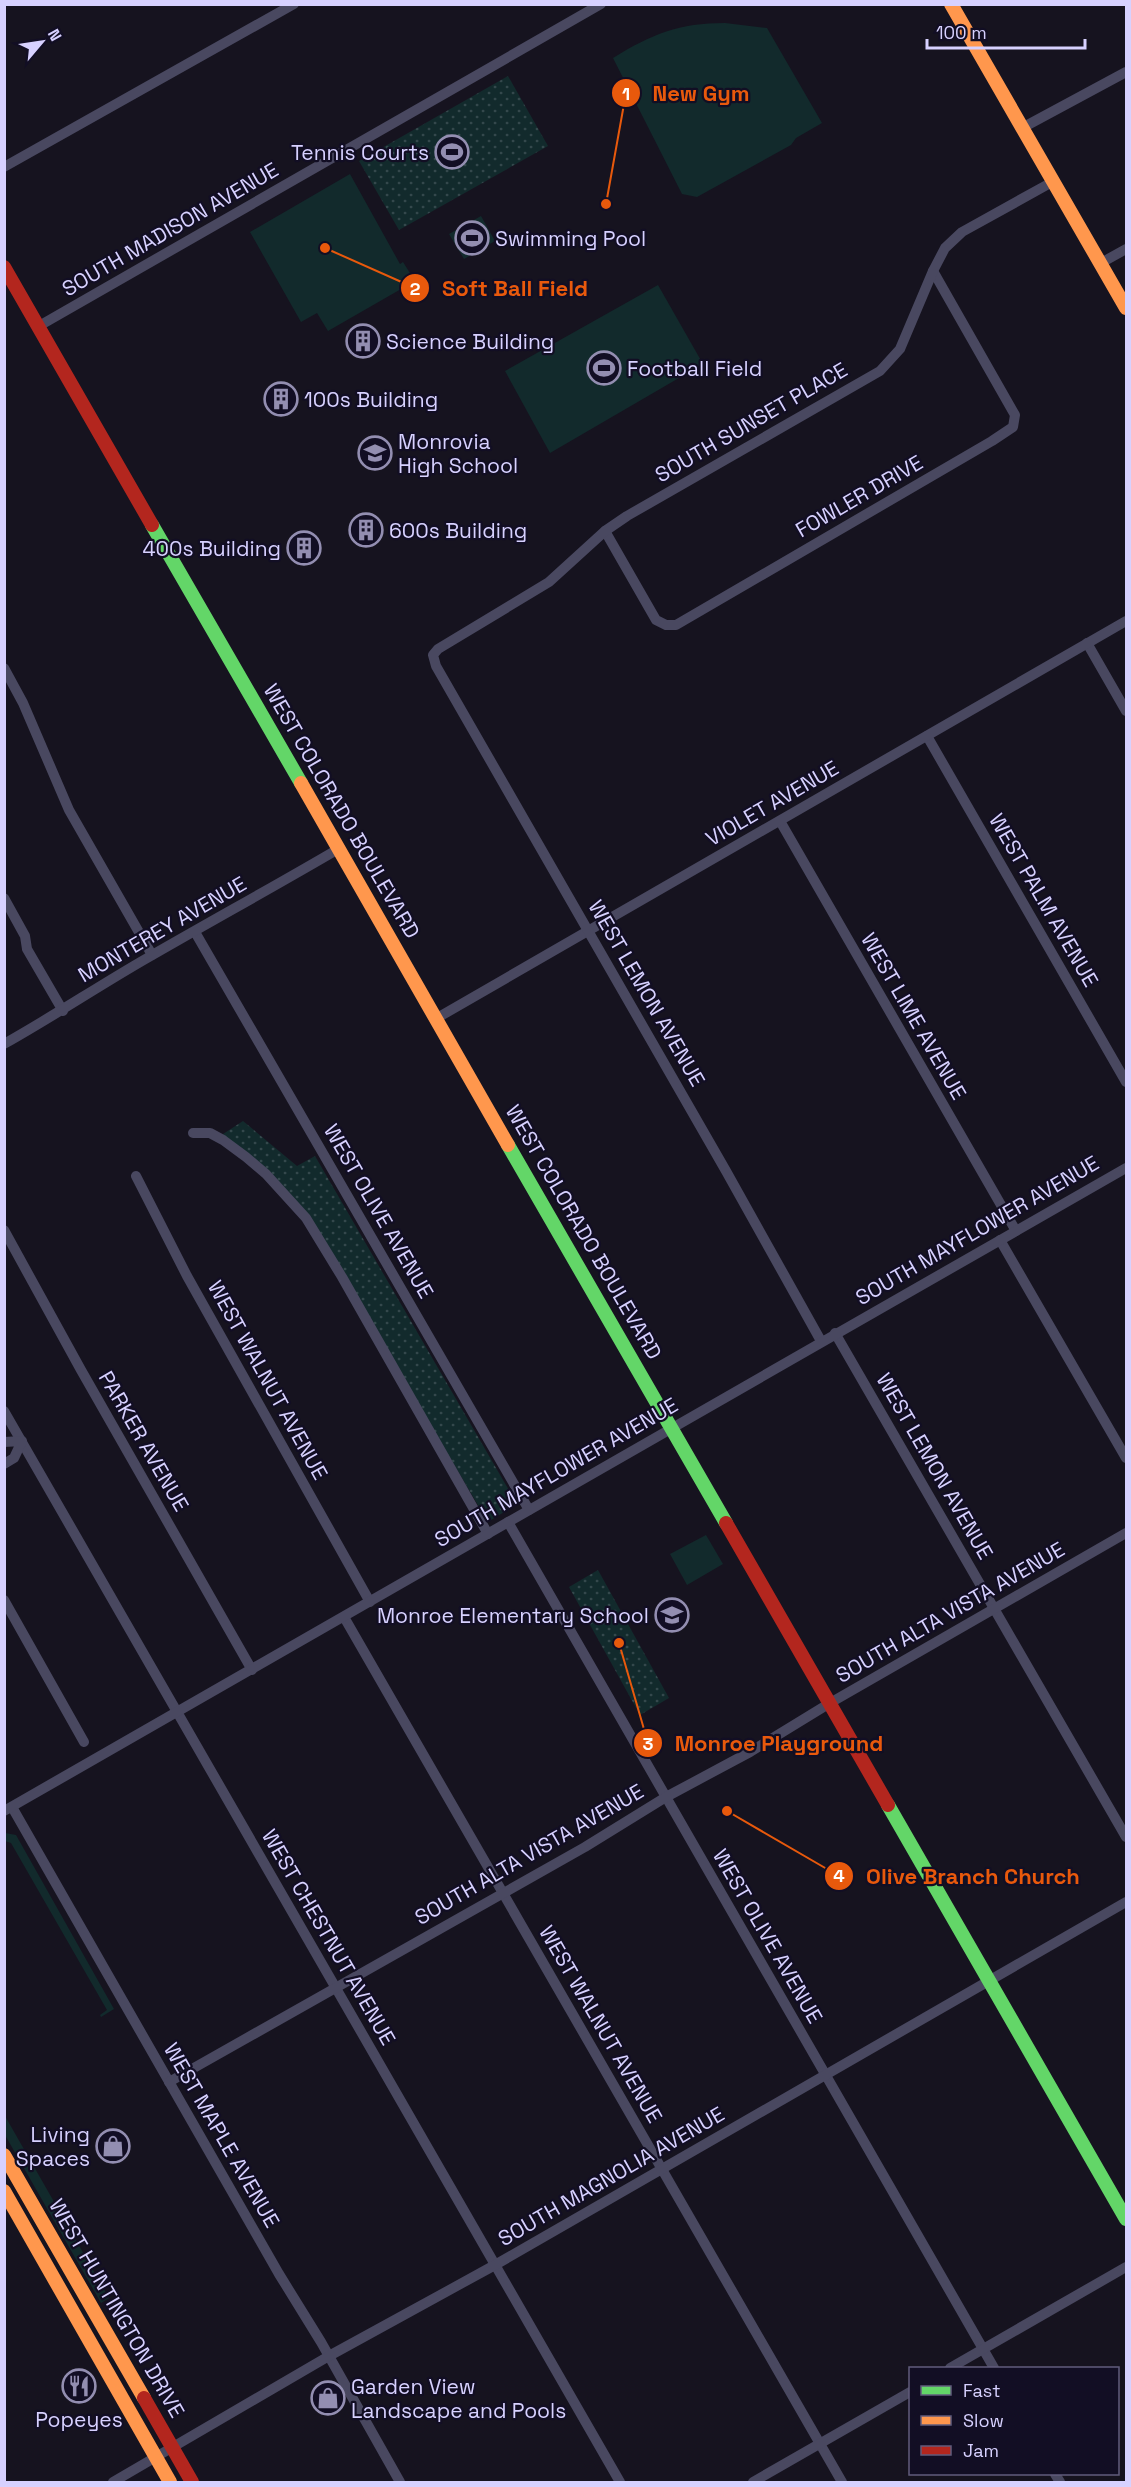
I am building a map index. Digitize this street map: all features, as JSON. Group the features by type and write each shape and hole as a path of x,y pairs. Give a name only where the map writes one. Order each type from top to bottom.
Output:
{"street":[{"path":"4,166 294,4"},
{"name":"SOUTH MADISON AVENUE","path":"39,326 602,4"},
{"path":"951,4 1126,308"},
{"path":"1022,128 1126,72"},
{"name":"SOUTH SUNSET PLACE","path":"436,666 432,655 438,649 549,582 605,531 627,516 880,370 900,349 945,248 962,232 1054,181"},
{"path":"1101,263 1126,249"},
{"name":"WEST COLORADO BOULEVARD","path":"4,267 1126,2219"},
{"name":"FOWLER DRIVE","path":"605,531 656,620 666,625 676,625 1013,427 1015,415 933,271"},
{"name":"VIOLET AVENUE","path":"436,1018 1126,621"},
{"path":"1087,643 1126,711"},
{"name":"WEST LEMON AVENUE","path":"436,666 821,1341"},
{"path":"4,668 23,703 69,810 152,955"},
{"name":"WEST PALM AVENUE","path":"927,736 1126,1083"},
{"name":"WEST LIME AVENUE","path":"780,821 1016,1231"},
{"name":"MONTEREY AVENUE","path":"4,1044 63,1011 89,992 152,955 340,848"},
{"path":"4,898 25,936 27,949 63,1011"},
{"name":"WEST OLIVE AVENUE","path":"195,932 529,1510"},
{"path":"194,1133 210,1133 246,1157 266,1174 306,1218 488,1534"},
{"name":"SOUTH MAYFLOWER AVENUE","path":"8,1809 1126,1168"},
{"name":"WEST WALNUT AVENUE","path":"136,1176 187,1276 370,1602"},
{"name":"PARKER AVENUE","path":"4,1230 252,1670"},
{"path":"1000,1240 1126,1458"},
{"name":"WEST LEMON AVENUE","path":"835,1333 1126,1837"},
{"name":"WEST CHESTNUT AVENUE","path":"4,1411 620,2482"},
{"path":"4,1442 22,1441 14,1458 4,1464"},
{"name":"WEST OLIVE AVENUE","path":"508,1522 993,2367"},
{"name":"SOUTH ALTA VISTA AVENUE","path":"169,2082 585,1847 666,1797 750,1752 830,1703 1126,1533"},
{"path":"4,1600 84,1742"},
{"name":"WEST WALNUT AVENUE","path":"344,1617 842,2482"},
{"name":"WEST MAPLE AVENUE","path":"8,1809 329,2356 400,2482"},
{"name":"SOUTH MAGNOLIA AVENUE","path":"113,2482 329,2356 495,2265 1126,1902"},
{"name":"WEST HUNTINGTON DRIVE","path":"4,2155 192,2482"},
{"path":"4,2182 14,2185 33,2219 48,2230"},
{"name":"WEST HUNTINGTON DRIVE","path":"4,2191 170,2482"},
{"path":"953,2367 1126,2267"},
{"path":"753,2482 909,2393"}],"green space":[{"path":"725,23 767,28 822,123 796,138 791,145 697,197 682,194 613,58 653,36 694,25"},
{"name":"Tennis Courts","path":"508,76 548,146 399,230 359,161"},
{"path":"350,174 400,264 403,262 415,281 328,331 317,313 301,322 250,232"},
{"name":"Swimming Pool","path":"481,216 495,241 464,259 449,234"},
{"name":"Football Field","path":"658,285 703,364 550,453 505,371"},
{"path":"243,1121 297,1166 315,1156 517,1504 488,1522 308,1218 220,1136"},
{"path":"706,1535 723,1564 687,1585 670,1554"},
{"path":"598,1570 669,1698 640,1715 569,1587"},
{"path":"5,1833 16,1835 114,2009 101,2017 100,2015 107,2010 11,1843 5,1841"},
{"path":"5,2116 109,2298 101,2303 5,2135"}],"traffic: fast":[{"path":"152,525 301,783"},
{"path":"508,1145 726,1523"},
{"path":"888,1805 1126,2219"}],"traffic: slow":[{"path":"951,4 1126,308"},
{"path":"301,783 508,1145"},
{"path":"4,2155 144,2398"},
{"path":"4,2191 170,2482"}],"traffic: jam":[{"path":"4,267 152,525"},
{"path":"726,1523 888,1805"},
{"path":"144,2398 192,2482"}],"place":[{"name":"Tennis Courts","path":"452,152"},
{"name":"New Gym","path":"606,204"},
{"name":"Swimming Pool","path":"472,238"},
{"name":"Soft Ball Field","path":"325,248"},
{"name":"Science Building","path":"363,341"},
{"name":"Football Field","path":"604,368"},
{"name":"100s Building","path":"281,399"},
{"name":"Monrovia High School","path":"375,453"},
{"name":"600s Building","path":"366,530"},
{"name":"400s Building","path":"304,548"},
{"name":"Monroe Elementary School","path":"672,1615"},
{"name":"Monroe Playground","path":"619,1643"},
{"name":"Olive Branch Church","path":"727,1811"},
{"name":"Living Spaces","path":"113,2146"},
{"name":"Popeyes","path":"79,2386"},
{"name":"Garden View Landscape and Pools","path":"328,2398"}]}
